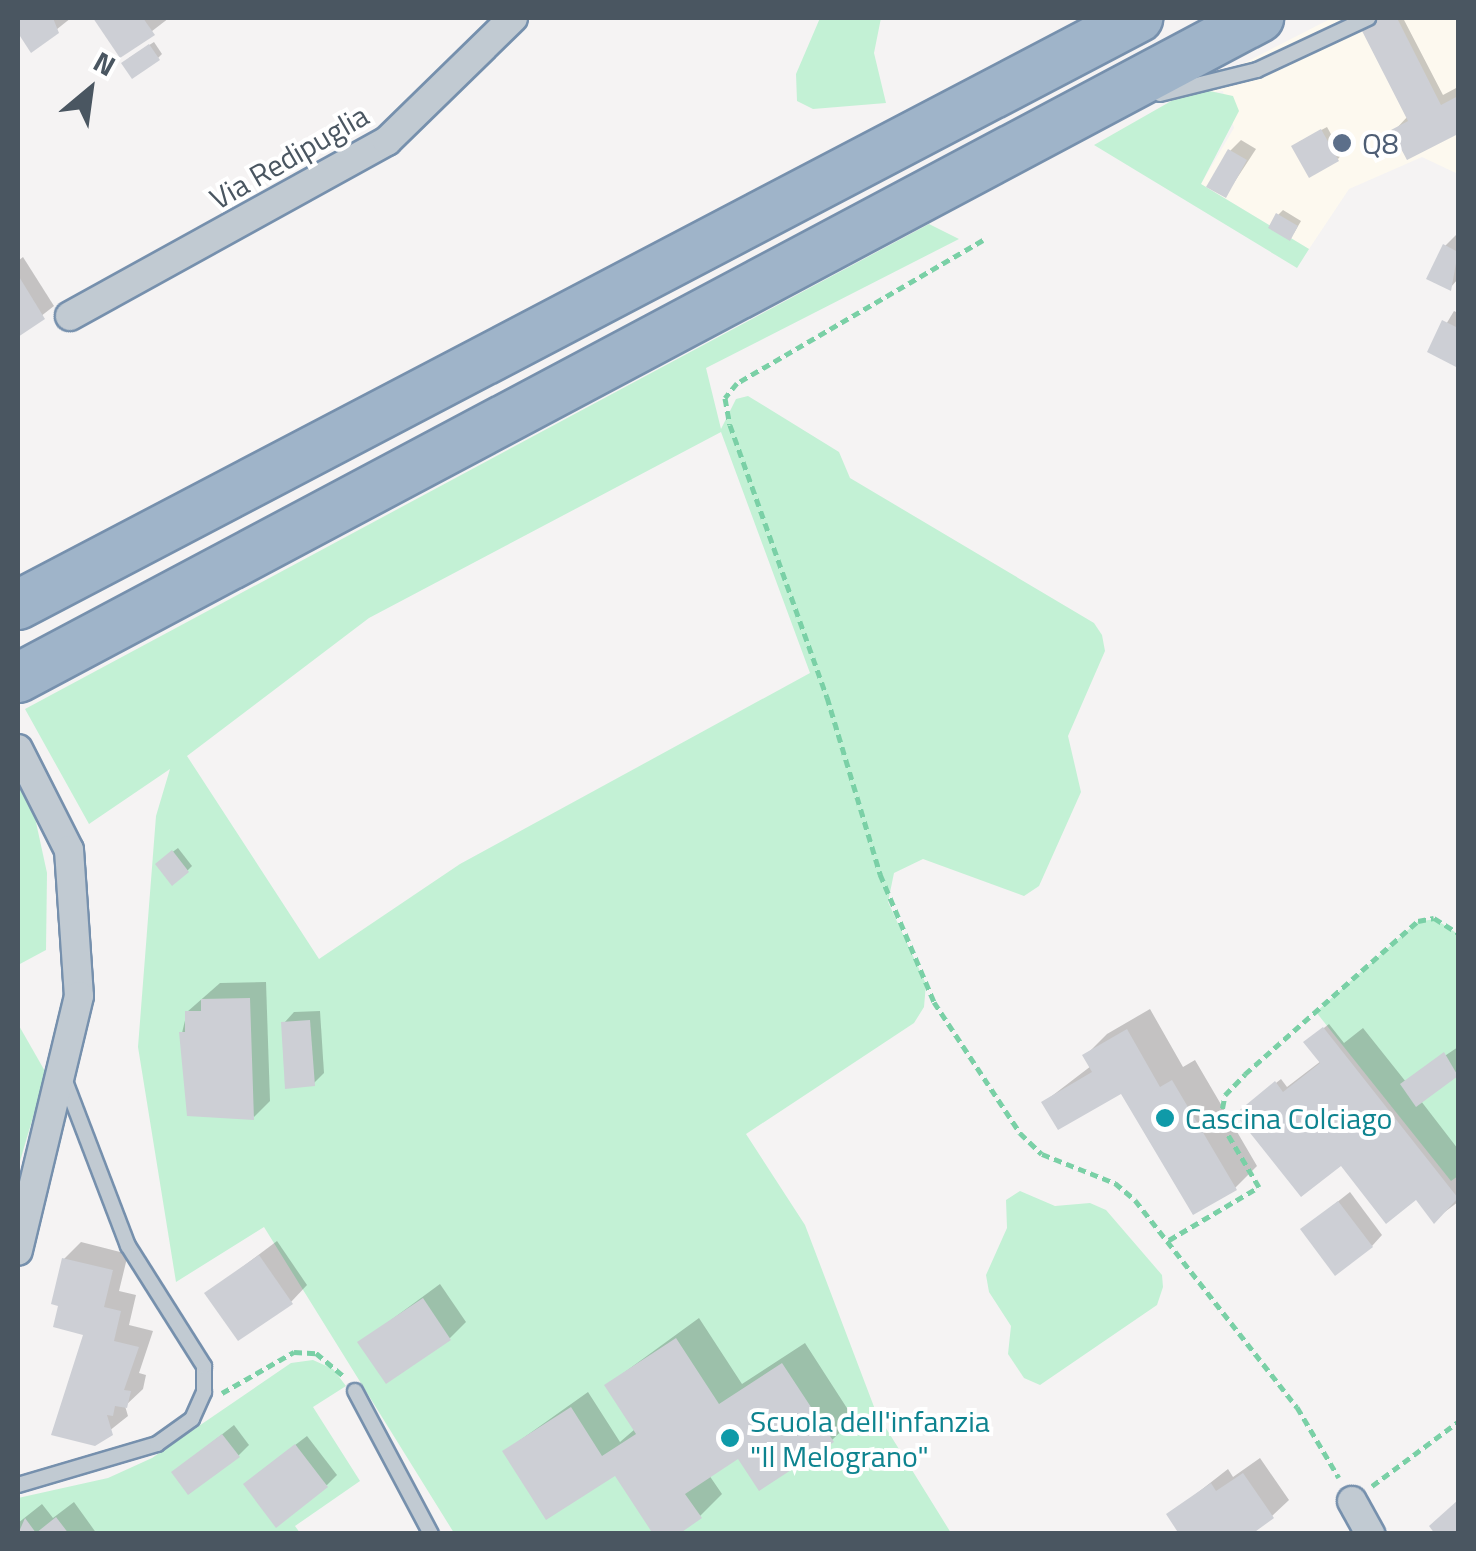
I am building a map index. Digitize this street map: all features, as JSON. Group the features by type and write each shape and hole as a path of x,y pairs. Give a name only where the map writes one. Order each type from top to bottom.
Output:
{"highway":[{"path":"18,605 1138,18"},
{"path":"29,672 1260,18"}],"street":[{"name":"Via Redipuglia","path":"70,316 388,141 514,18"},
{"path":"18,749 69,850 78,996 18,1250"},
{"path":"1352,1500 1370,1534"}],"lane":[{"path":"1018,145 1168,91 1257,70 1368,18"},
{"path":"18,1485 157,1444 192,1420 204,1392 204,1366 128,1246 62,1073"},
{"path":"355,1392 431,1534"}],"path":[{"path":"983,240 737,384 725,398 730,425 827,697 880,874 934,1002 1020,1134 1042,1154 1115,1183 1169,1240 1297,1407 1352,1500 1458,1422"},
{"path":"1169,1240 1259,1187 1220,1121 1226,1095 1245,1074 1418,921 1434,918 1458,933"},
{"path":"204,1392 231,1393 294,1352 316,1353 338,1366 355,1392"}],"shaded area":[{"name":"Q8","path":"1332,18 1458,18 1458,174 1422,157 1349,189 1309,249 1201,184 1234,128 1223,91 1180,96"}],"green space":[{"path":"820,18 881,18 874,53 886,103 813,109 797,101 796,74"},
{"path":"1205,90 1233,96 1239,111 1201,184 1309,249 1297,268 1094,145 1180,96"},
{"path":"929,224 959,239 706,368 721,429 736,399 748,396 839,452 850,478 1094,623 1102,635 1105,651 1068,736 1081,792 1039,886 1024,896 923,859 894,873 888,902 926,984 924,1007 914,1023 746,1134 805,1225 876,1412 951,1533 454,1533 264,1227 176,1282 138,1047 156,816 170,769 89,824 25,709","holes":["721,432 810,673 460,864 319,959 187,756 369,618"]},
{"path":"18,778 34,813 47,873 46,950 18,965"},
{"path":"1435,919 1458,934 1458,1176 1451,1181 1316,1012 1417,922"},
{"path":"18,1024 46,1073 18,1168"},
{"path":"1020,1191 1055,1206 1090,1203 1106,1210 1162,1275 1157,1305 1040,1385 1024,1378 1008,1354 1011,1326 989,1292 986,1275 1007,1228 1006,1200"},
{"path":"313,1360 333,1369 346,1386 313,1407 360,1481 295,1526 300,1533 18,1533 18,1498 108,1478 152,1458 291,1363"}],"building":[{"path":"18,18 53,18 59,33 31,53 18,33"},
{"path":"93,18 143,18 155,35 120,58"},
{"path":"1379,18 1397,18 1441,105 1458,96 1458,134 1407,160 1391,130 1408,121 1360,27"},
{"path":"149,44 160,60 132,79 121,63"},
{"path":"1321,129 1339,161 1309,178 1291,146"},
{"path":"1228,149 1247,160 1226,198 1206,187"},
{"path":"1276,213 1298,226 1290,241 1268,228"},
{"path":"1443,244 1458,252 1451,291 1426,279"},
{"path":"18,275 45,319 18,337"},
{"path":"1442,320 1458,328 1458,368 1427,352"},
{"path":"172,850 189,872 172,886 155,864"},
{"path":"250,998 254,1120 187,1116 179,1032 185,1032 185,1011 201,1011 201,999"},
{"path":"310,1020 315,1086 285,1089 281,1022"},
{"path":"1323,1027 1458,1198 1434,1224 1416,1200 1386,1224 1341,1166 1301,1197 1235,1114 1275,1081 1283,1092 1320,1063 1303,1042"},
{"name":"Cascina Colciago","path":"1127,1029 1160,1087 1172,1080 1237,1190 1193,1215 1121,1094 1058,1130 1041,1102 1092,1072 1082,1055"},
{"path":"1444,1052 1458,1076 1416,1107 1400,1084"},
{"path":"1338,1201 1373,1247 1335,1276 1300,1229"},
{"path":"259,1255 293,1304 238,1341 204,1293"},
{"path":"62,1258 113,1270 104,1307 121,1311 114,1341 139,1347 124,1390 131,1391 127,1408 115,1406 113,1416 107,1415 113,1435 95,1446 51,1435 83,1335 53,1327 58,1306 51,1304"},
{"path":"423,1298 451,1340 386,1384 357,1342"},
{"name":"Scuola dell'infanzia \"Il Melograno\"","path":"676,1338 719,1404 782,1363 834,1442 759,1491 738,1459 685,1494 702,1518 679,1534 653,1534 615,1476 546,1520 502,1451 571,1407 602,1456 636,1434 604,1385"},
{"path":"222,1434 240,1457 188,1495 171,1472"},
{"path":"295,1444 328,1487 276,1528 243,1484"},
{"path":"1243,1473 1274,1518 1252,1534 1179,1534 1166,1514 1211,1483 1216,1491"},
{"path":"1458,1500 1458,1534 1435,1534 1429,1526"},
{"path":"56,1517 69,1534 18,1534 25,1518 36,1533"}],"place":[{"name":"Q8","path":"1342,143"},
{"name":"Cascina Colciago","path":"1165,1118"},
{"name":"Scuola dell'infanzia \"Il Melograno\"","path":"730,1438"}]}
